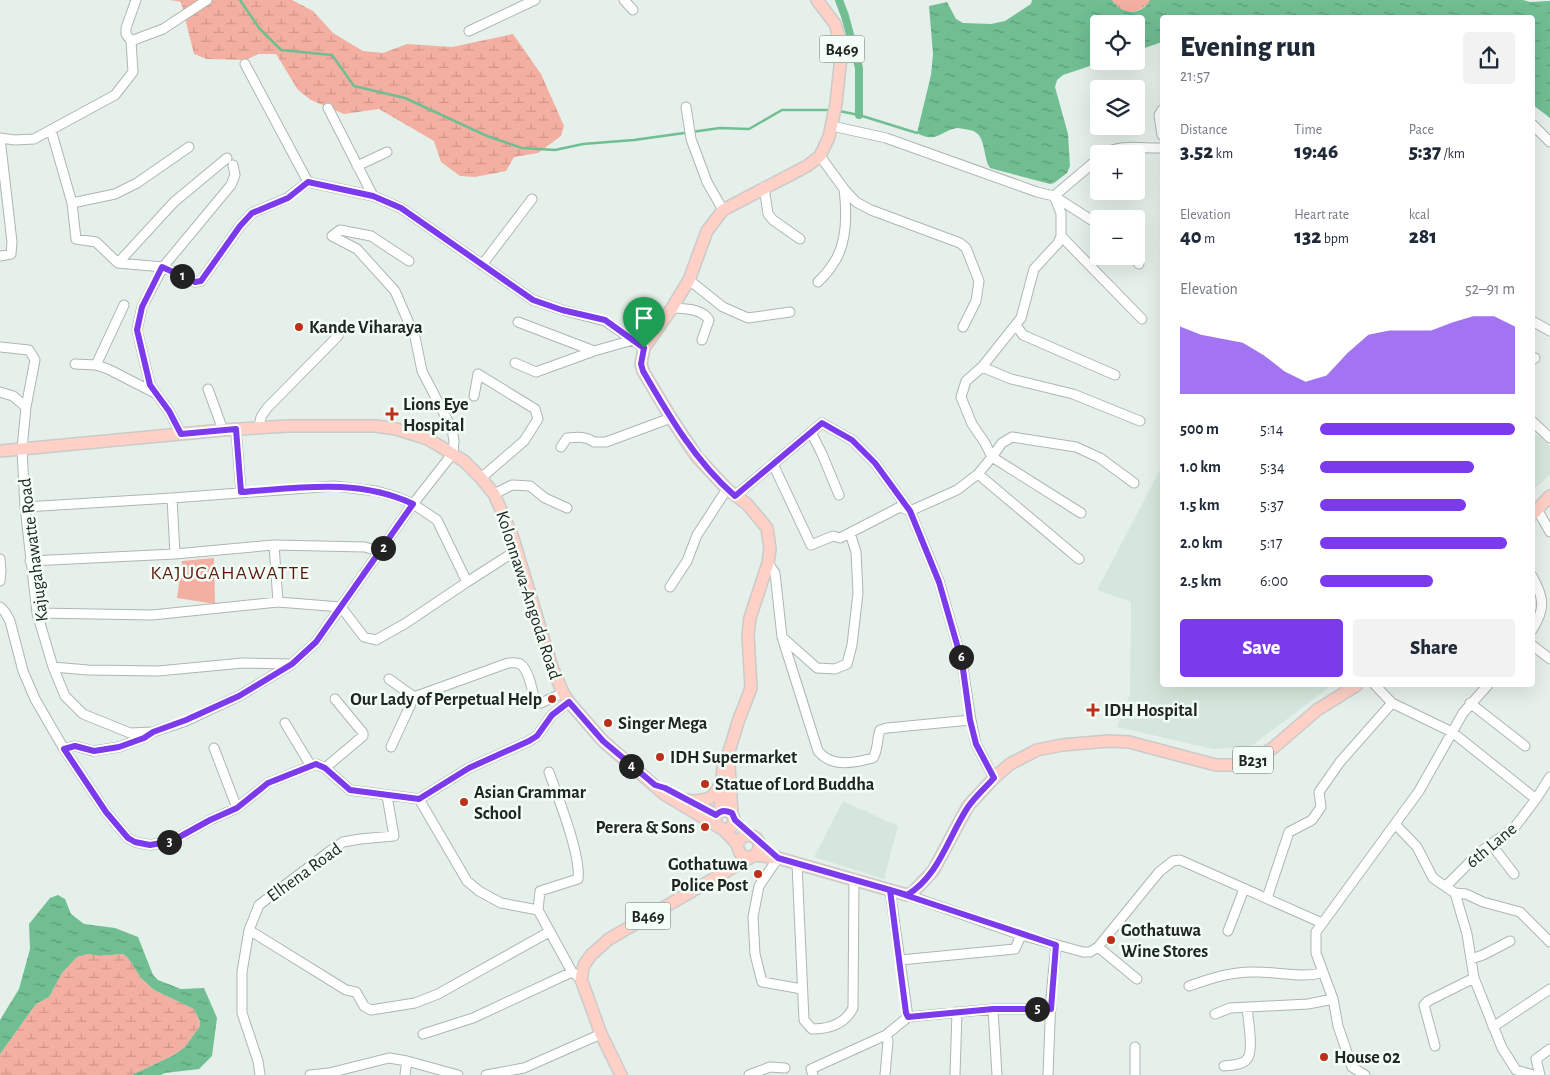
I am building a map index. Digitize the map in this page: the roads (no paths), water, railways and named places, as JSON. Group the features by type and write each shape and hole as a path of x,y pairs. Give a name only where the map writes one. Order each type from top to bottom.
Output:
{"main road":[{"name":"B469","path":"817,0 835,24 842,46 834,115 820,156"},
{"path":"820,156 807,166 723,210 707,231 689,280 644,348 641,364 643,371 671,418 697,457 731,492 747,504 767,528 770,548 768,563 750,618 748,635 751,688 724,766 719,820 741,854 747,857 754,855 778,858 907,895"},
{"name":"Kolonnawa-Angoda Road","path":"0,451 259,427 320,425 376,426 396,429 428,439 453,453 481,478 494,494 507,521 552,667 566,698 603,741 664,794 719,820"},
{"path":"1535,512 1550,496"},
{"name":"B231","path":"907,895 913,892 933,871 968,806 1010,764 1037,750 1062,745 1109,741 1129,742 1216,765 1243,765 1273,748 1317,710 1355,687"},
{"path":"719,820 729,829 733,825 728,756"},
{"path":"692,802 713,797 721,784"},
{"name":"Kolonnawa-Angoda Road","path":"655,785 692,802 719,820"},
{"path":"719,820 726,810 778,858"},
{"path":"724,872 739,839 744,835 754,837 759,845 754,855"},
{"name":"B469","path":"576,975 590,955 609,939 754,855"},
{"path":"576,975 621,1075"}],"street":[{"path":"0,256 11,254 12,242 0,138 15,140 34,139 115,95 133,72 131,41 126,34 126,28 136,0"},
{"path":"469,31 517,4 535,0"},
{"path":"624,0 633,10"},
{"path":"131,41 163,29 202,1"},
{"path":"245,64 308,182 373,196 401,208 533,300 562,310 605,320 644,348"},
{"path":"686,107 690,126 690,139 707,182 723,210"},
{"path":"328,108 373,196"},
{"path":"834,115 886,138 1037,192 1054,196 1090,219"},
{"path":"1535,127 1550,142"},
{"path":"51,130 72,203 76,239 96,242 118,262 162,267 195,282 201,281 240,226 252,213 288,198 308,182"},
{"path":"72,203 115,194 137,183 189,147"},
{"path":"1145,149 1160,148"},
{"path":"357,166 387,152"},
{"path":"820,156 856,202 870,210 960,243 966,248 979,281 976,301 963,327"},
{"path":"118,262 174,202 230,162 235,174 231,185 162,267 142,307 137,330 150,385 169,411 181,434"},
{"path":"1054,196 1090,166"},
{"path":"764,187 768,214 773,220 800,239"},
{"path":"818,282 834,264 842,246 846,212 844,189"},
{"path":"1054,196 1061,213 1061,236 1058,243 1034,269 1021,318 982,367 966,381 961,397 972,424 992,457 1080,513"},
{"path":"482,265 532,199"},
{"path":"409,261 371,236 340,230 332,236 357,249 395,291 415,337 422,372 452,429 453,453"},
{"path":"1061,236 1142,319"},
{"path":"689,280 724,307 748,318 790,312"},
{"path":"96,365 124,305"},
{"path":"672,308 706,314 709,320 702,340"},
{"path":"518,322 594,352"},
{"path":"1535,322 1550,331"},
{"path":"1016,324 1023,335 1115,374"},
{"path":"259,427 261,417 267,408 338,336"},
{"path":"515,362 536,372 633,340"},
{"name":"Kajugahawatte Road","path":"0,347 29,350 35,360 26,407 22,449 25,507 37,613 53,667 65,696 83,714 130,733 153,732 186,720 239,696 292,664 316,642 413,504 453,453"},
{"path":"75,364 96,365 108,369 157,395"},
{"path":"982,367 1011,379 1073,394 1140,420"},
{"path":"474,396 478,374 535,409 538,420 524,441 481,478"},
{"path":"208,389 224,430"},
{"path":"0,392 12,396 26,407"},
{"path":"561,446 567,438 590,438 594,442 606,442 671,418"},
{"path":"670,587 687,561 697,535 731,492 772,464 822,423 852,440 875,463 910,511 939,582 962,662 970,720 976,744 994,778"},
{"path":"1535,425 1550,438"},
{"path":"236,429 241,492"},
{"path":"811,432 839,496"},
{"path":"910,511 957,490 978,474 1002,443 1012,437 1076,447 1100,458 1134,483"},
{"path":"772,464 811,545 833,536 840,538 900,506 910,511"},
{"path":"978,474 1079,559"},
{"path":"494,494 512,485 530,486 545,498 567,508"},
{"path":"25,507 334,486 376,491 413,504 437,520 467,582"},
{"path":"172,498 175,554"},
{"path":"1535,512 1550,532"},
{"path":"782,637 817,668 835,669 847,664 852,644 858,593 856,552 850,533"},
{"path":"274,545 278,602"},
{"path":"30,561 175,554 274,545 365,547 380,552"},
{"path":"37,613 152,616 278,602 341,607 364,637 376,640 517,550"},
{"path":"0,559 0,581"},
{"path":"768,563 775,573 782,637 818,751 825,759 836,763 873,758 878,750 880,730 886,728 970,720"},
{"path":"1535,581 1546,600 1535,626"},
{"path":"0,608 5,612 10,621 23,672 35,700 64,749 106,812 128,838 135,842 150,845 172,841 210,820 237,808 268,783 316,764 325,768 350,790 419,799 469,768 537,736 566,698"},
{"path":"1535,647 1550,659"},
{"path":"53,667 88,670 158,671 243,662 292,664"},
{"path":"391,747 414,697 508,663 519,663 523,666 530,682 535,703 566,698"},
{"path":"389,679 414,697"},
{"path":"1377,687 1392,703 1452,732 1536,799"},
{"path":"1365,1075 1352,1067 1338,1026 1333,999 1316,953 1316,932 1419,791 1462,713 1486,687"},
{"path":"325,768 363,736 363,733 335,700"},
{"path":"1267,898 1289,832 1312,820 1321,807 1319,792 1340,762 1392,703"},
{"path":"1470,703 1525,746"},
{"path":"286,723 311,766"},
{"path":"64,749 75,746 94,751 119,747 144,738 153,732"},
{"path":"214,748 237,808"},
{"path":"423,1034 473,1018 576,975 549,932 538,910 540,891 578,879 579,872 572,840 550,772"},
{"name":"6th Lane","path":"1446,886 1465,866 1514,828 1550,777"},
{"name":"Elhena Road","path":"260,1075 258,1061 242,1013 242,972 249,930 259,905 343,842 394,836 387,796"},
{"path":"419,799 467,881 479,891 501,903 538,910"},
{"path":"1396,825 1417,847 1433,878 1455,893 1466,894 1483,902 1520,912 1550,942"},
{"path":"1491,844 1514,874"},
{"path":"778,858 759,886 753,917 755,954 762,982 802,989"},
{"path":"907,895 1021,935 1082,952 1090,952 1098,947 1160,872 1173,861 1180,860 1322,923"},
{"path":"796,864 804,1020 812,1029 826,1029 839,1024 849,1015 853,1008 854,879"},
{"path":"1228,931 1244,889"},
{"path":"890,890 908,1017"},
{"path":"1455,893 1467,934 1474,978 1502,1048 1516,1070 1534,1075"},
{"path":"249,930 346,990 356,992 364,1006 371,1010 415,1003 438,994 549,932"},
{"path":"900,960 1015,949 1021,935"},
{"path":"1471,959 1510,941"},
{"path":"1048,1075 1056,945"},
{"path":"1098,947 1137,979"},
{"path":"1189,986 1224,974 1256,972 1312,975 1322,973"},
{"path":"1435,1046 1424,1005 1428,1001 1474,978"},
{"path":"1493,1027 1550,989"},
{"path":"1214,1014 1230,1008 1308,1004 1333,999"},
{"path":"1224,1066 1243,1063 1248,1059 1251,1051 1247,1008"},
{"path":"813,1075 811,1069 886,1035 908,1017 993,1009 1051,1009"},
{"path":"993,1009 997,1075"},
{"path":"955,1075 957,1012"},
{"path":"486,1075 524,1068 601,1034"},
{"path":"885,1075 888,1041 886,1035"},
{"path":"1135,1047 1135,1075"},
{"path":"1540,1075 1536,1059 1550,1050"},
{"path":"310,1075 329,1073 389,1058 458,1075"},
{"path":"406,1075 407,1061"},
{"path":"748,1075 770,1067 785,1068"}],"water":[{"path":"1032,0 1112,0 1121,9 1131,12 1142,9 1150,0 1550,1 1550,118 1535,107 1535,15 1160,15 1160,43 1145,48 1145,15 1090,15 1090,66 1063,75 1057,80 1055,87 1068,134 1070,166 1067,173 1050,184 990,168 979,135 975,132 957,128 934,137 923,136 917,133 931,75 933,54 929,6 947,2 956,19 963,23 991,24 1005,21 1031,4"},
{"path":"58,895 65,899 71,914 84,924 115,928 138,937 153,975 158,980 181,989 204,988 217,1018 212,1056 199,1069 161,1075 132,1075 174,1055 185,1047 200,1026 200,1021 194,1009 154,990 141,978 128,958 123,954 99,956 88,954 77,957 62,973 49,997 36,1004 0,1054 0,1020 19,989 30,949 29,924 50,898"}],"waterway":[{"path":"240,0 259,28 281,50 332,55 354,86 405,98 487,136 522,148 555,150 583,144 634,140 720,128 749,129 782,110 831,110"},
{"path":"839,0 859,68 859,115"},
{"path":"839,111 859,115 917,133"}],"place":[{"name":"Kande Viharaya","path":"299,327"},
{"name":"Lions Eye Hospital","path":"392,414"},
{"name":"Our Lady of Perpetual Help","path":"552,699"},
{"name":"IDH Hospital","path":"1093,710"},
{"name":"Singer Mega","path":"608,723"},
{"name":"IDH Supermarket","path":"660,757"},
{"name":"Statue of Lord Buddha","path":"705,784"},
{"name":"Asian Grammar School","path":"464,802"},
{"name":"Perera & Sons","path":"705,827"},
{"name":"Gothatuwa Police Post","path":"758,874"},
{"name":"Gothatuwa Wine Stores","path":"1111,940"},
{"name":"House 02","path":"1324,1057"}],"district":[{"name":"KAJUGAHAWATTE","path":"230,572"}]}
